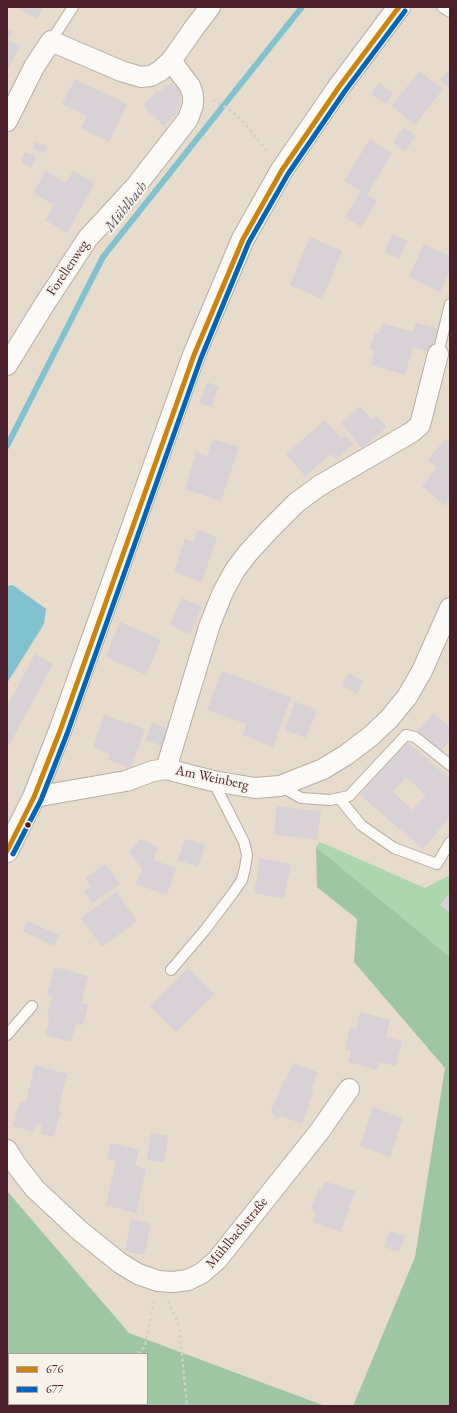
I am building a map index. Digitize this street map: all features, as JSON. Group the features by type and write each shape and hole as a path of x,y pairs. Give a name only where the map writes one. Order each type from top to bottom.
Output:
{"street":[{"path":"7,121 34,67 51,41 121,71 141,77 151,76 160,71 171,61 210,7"},
{"path":"7,852 34,797 63,723 194,355 243,239 282,170 339,87 399,7"},
{"name":"Forellenweg","path":"7,365 47,299 88,238 136,186 188,119 193,105 193,95 190,86 171,61"},
{"path":"166,769 210,624 223,592 235,570 256,543 296,503 319,486 412,432 420,425 438,354"},
{"name":"Am Weinberg","path":"34,797 126,780 153,771 166,769 213,782 255,788 280,786 323,769 346,755 371,736 389,719 407,697 422,671 450,608"},
{"name":"Mühlbachstraße","path":"7,1150 17,1166 35,1189 79,1230 120,1263 138,1274 158,1281 172,1282 188,1280 202,1273 217,1260 319,1132 349,1089"}],"lane":[{"path":"51,41 73,7"},
{"path":"442,7 450,12"},
{"path":"438,354 450,304"},
{"path":"280,786 301,798 330,800 349,796 406,735 415,737 450,765"},
{"path":"171,970 205,930 233,893 242,880 245,868 247,855 244,842 213,782"},
{"path":"339,798 361,826 394,848 437,864 450,842"},
{"path":"7,1036 32,1006"}],"path":[{"path":"219,103 233,112 243,122 282,170"},
{"path":"139,1353 145,1346 158,1281"},
{"path":"158,1281 179,1326 187,1406"}],"green space":[{"path":"320,842 425,888 450,875 450,957 316,847"},
{"path":"316,847 450,957 450,1406 353,1406 415,1257 445,1068 354,962 357,919 317,887"},
{"path":"7,1191 129,1333 325,1406 7,1406"}],"water":[{"path":"13,585 46,609 44,624 7,683 7,586"}],"building":[{"path":"16,7 43,7 37,19"},
{"path":"7,28 13,32 8,40 20,46 7,71"},
{"path":"450,68 450,88 440,80"},
{"path":"419,71 443,89 415,125 392,106"},
{"path":"75,79 127,104 109,142 81,128 87,116 62,104"},
{"path":"171,83 182,93 178,112 164,126 143,106 157,91 158,92"},
{"path":"379,83 393,93 386,104 371,94"},
{"path":"404,127 416,136 405,151 393,142"},
{"path":"370,139 392,153 367,195 377,201 361,227 345,217 361,191 344,181"},
{"path":"35,142 47,146 44,153 33,149"},
{"path":"25,152 36,156 32,167 21,163"},
{"path":"46,171 66,183 73,171 95,183 67,233 45,220 54,205 33,193"},
{"path":"393,234 408,241 399,259 384,252"},
{"path":"310,237 342,251 322,299 290,285"},
{"path":"424,244 450,256 450,271 440,292 409,277"},
{"path":"382,323 413,332 416,323 440,329 433,353 413,347 405,375 371,365 375,351 370,349 375,333 379,334"},
{"path":"207,382 219,387 211,407 199,403"},
{"path":"360,406 372,420 377,416 387,427 362,448 341,423"},
{"path":"325,420 341,439 345,435 353,444 336,459 331,454 305,476 286,454"},
{"path":"213,439 239,447 221,501 185,489 196,452 207,456"},
{"path":"445,439 450,443 450,500 445,506 422,486 437,468 428,460"},
{"path":"197,530 217,537 202,582 174,572 185,539 193,542"},
{"path":"182,598 202,607 190,634 170,625"},
{"path":"120,622 161,640 146,675 106,657"},
{"path":"35,654 53,664 7,749 7,707"},
{"path":"222,671 291,697 273,747 243,735 247,724 207,710"},
{"path":"348,673 363,681 357,694 342,686"},
{"path":"295,702 317,710 306,738 285,730"},
{"path":"433,713 450,727 450,740 441,751 417,732"},
{"path":"104,715 145,729 131,768 108,760 110,754 93,748"},
{"path":"152,723 168,729 162,746 146,740"},
{"path":"406,741 450,779 450,817 423,849 360,795","holes":["406,777 426,795 412,810 393,792"]},
{"path":"277,806 321,811 317,840 274,834"},
{"path":"140,839 158,847 153,860 176,868 167,895 136,884 142,869 129,851"},
{"path":"185,839 205,845 198,867 178,860"},
{"path":"260,858 291,864 284,899 254,893"},
{"path":"105,864 120,884 92,903 84,892 91,886 85,878"},
{"path":"116,892 137,921 102,947 81,918"},
{"path":"450,892 450,913 440,905"},
{"path":"27,921 59,935 54,946 23,931"},
{"path":"55,967 88,976 81,1003 88,1005 83,1025 76,1023 71,1042 45,1035 50,1017 47,1016 52,997 47,995"},
{"path":"188,968 214,994 176,1032 150,1006"},
{"path":"360,1012 390,1020 386,1037 402,1041 396,1066 379,1062 377,1070 348,1062 351,1051 345,1050 350,1027 356,1029"},
{"path":"293,1063 317,1072 312,1089 314,1090 302,1124 282,1116 277,1119 271,1111"},
{"path":"35,1065 67,1074 58,1110 61,1111 54,1137 40,1134 42,1126 36,1124 34,1132 13,1126 20,1101 26,1102"},
{"path":"373,1107 403,1118 390,1157 360,1146"},
{"path":"151,1133 168,1136 164,1163 147,1160"},
{"path":"111,1143 139,1150 135,1166 146,1169 136,1213 106,1205 116,1161 107,1159"},
{"path":"324,1181 355,1191 341,1232 313,1222 316,1212 311,1210 318,1189 321,1190"},
{"path":"131,1219 151,1224 144,1255 125,1251"},
{"path":"390,1231 405,1236 399,1252 384,1247"}],"waterway":[{"name":"Mühlbach","path":"7,446 103,257 302,7"}],"transit line":[{"name":"676","path":"7,851 34,797 60,731 194,355 243,239 282,170 339,87 399,7"},
{"name":"677","path":"13,854 41,800 67,734 201,358 249,242 288,174 345,91 405,11"}]}
